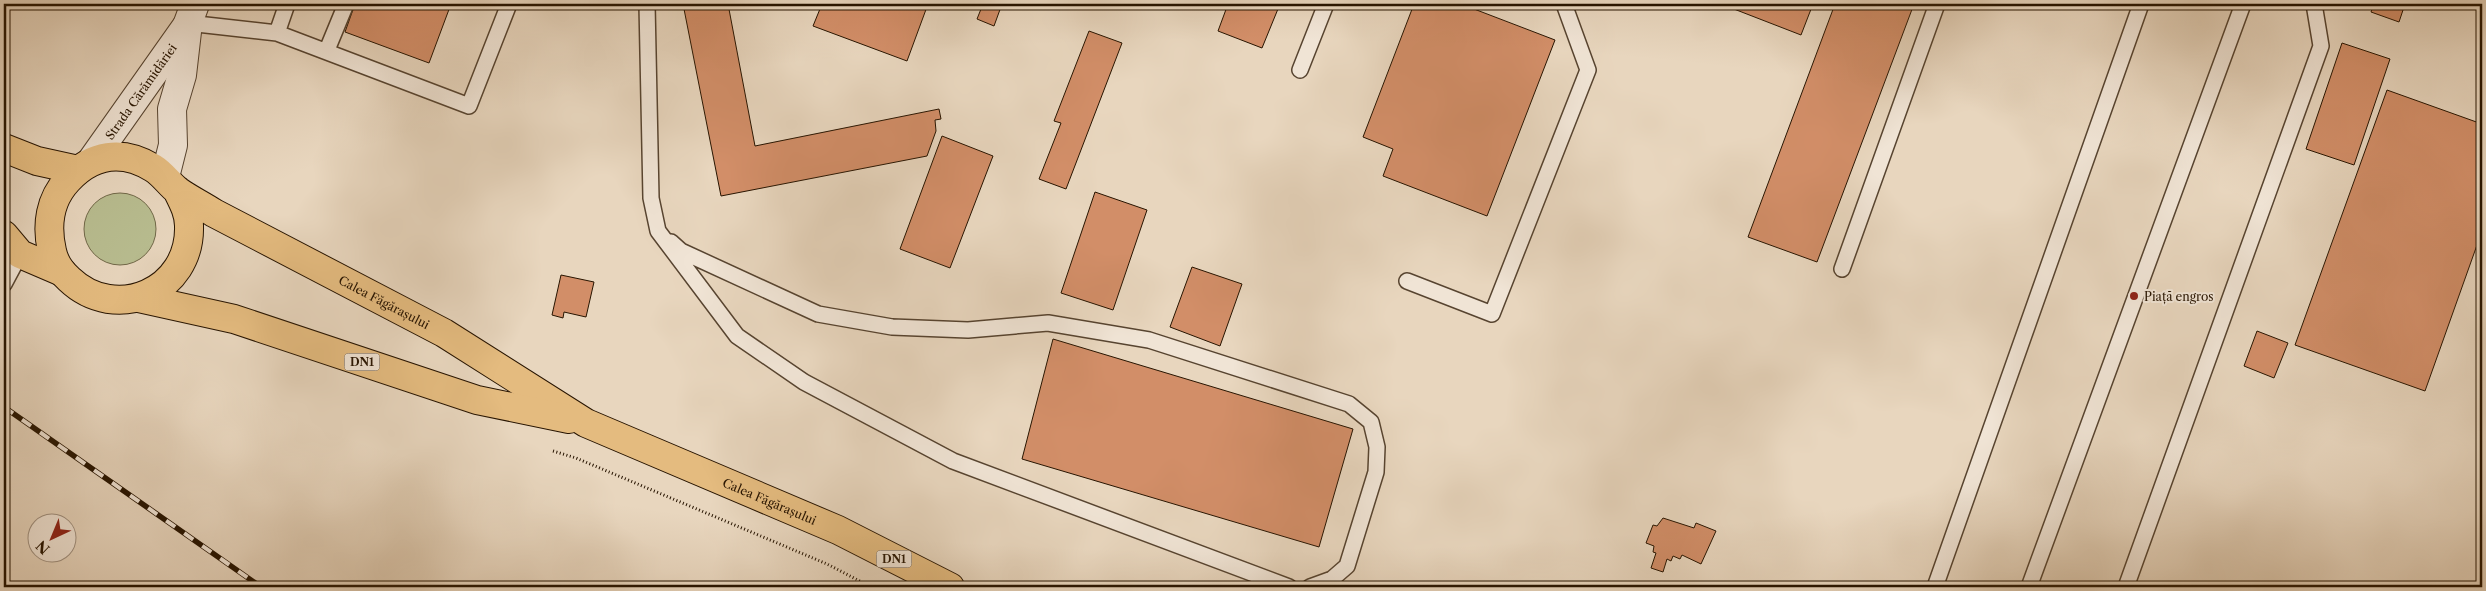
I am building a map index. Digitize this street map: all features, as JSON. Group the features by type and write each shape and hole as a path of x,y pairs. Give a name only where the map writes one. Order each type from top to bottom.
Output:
{"main road":[{"name":"Calea Făgărașului","path":"4,148 37,161 85,165 111,156 152,168 171,184 214,213 444,333 586,423 838,530 950,587"},
{"name":"Calea Făgărașului","path":"62,272 52,253 50,239 52,207 65,184 85,165"},
{"name":"Calea Făgărașului","path":"12,244 62,272 78,288 97,297 117,301 139,298 158,288 174,274 183,259 188,242 189,224 185,207 171,184"},
{"name":"Calea Făgărașului","path":"139,298 234,319 476,400 586,423"}],"street":[{"name":"Strada Cărămidăriei","path":"85,165 192,14"},
{"name":"Strada Cărămidăriei","path":"171,184 172,109 182,75 192,14"}],"lane":[{"path":"277,33 287,4"},
{"path":"327,50 346,4"},
{"path":"192,14 277,33 327,50 469,106 509,4"},
{"path":"647,4 651,198 658,231 737,336 804,382 953,461 1288,587"},
{"path":"1300,70 1326,4"},
{"path":"1407,281 1492,314 1588,70 1564,4"},
{"path":"1842,269 1937,4"},
{"path":"1935,587 2141,4"},
{"path":"2029,587 2243,4"},
{"path":"2126,587 2321,46 2314,4"},
{"path":"658,231 681,251 818,314 892,327 968,330 1048,323 1149,340 1348,404 1371,422 1377,447 1376,472 1347,566 1332,579 1310,587"},
{"path":"4,284 12,244"}],"path":[{"path":"827,564 872,587"}],"green space":[{"path":"120,193 140,199 150,209 156,229 150,249 140,259 120,265 100,259 90,249 84,229 90,209 100,199"}],"building":[{"path":"355,4 451,4 429,63 345,32"},
{"path":"683,4 728,4 755,146 939,109 941,119 935,120 936,131 927,156 721,196"},
{"path":"822,4 928,4 907,61 813,26"},
{"path":"983,4 1002,4 994,26 977,19"},
{"path":"1228,4 1280,4 1262,48 1218,31"},
{"path":"1414,4 1461,4 1555,40 1487,216 1383,176 1393,149 1363,137"},
{"path":"1721,4 1813,4 1801,35"},
{"path":"1835,4 1914,4 1817,262 1748,237"},
{"path":"2374,4 2405,4 2399,22 2371,12"},
{"path":"1089,31 1122,43 1066,189 1039,179 1061,123 1054,121"},
{"path":"2342,43 2390,59 2354,165 2306,149"},
{"path":"2387,90 2482,124 2482,231 2425,391 2295,345"},
{"path":"942,136 993,156 950,268 900,249"},
{"path":"1095,192 1147,210 1113,310 1061,293"},
{"path":"1192,267 1242,284 1220,346 1170,327"},
{"path":"561,275 594,282 586,317 564,312 563,318 552,315"},
{"path":"2257,331 2288,343 2274,378 2244,366"},
{"path":"1053,339 1353,429 1319,547 1022,459"},
{"path":"1663,518 1694,528 1696,523 1716,531 1701,564 1682,555 1680,559 1673,556 1671,561 1667,559 1663,572 1651,568 1656,553 1653,552 1654,546 1646,543 1653,525 1657,526"}],"railway":[{"path":"4,407 261,587"}],"place":[{"name":"Piață engros","path":"2134,296"}]}
